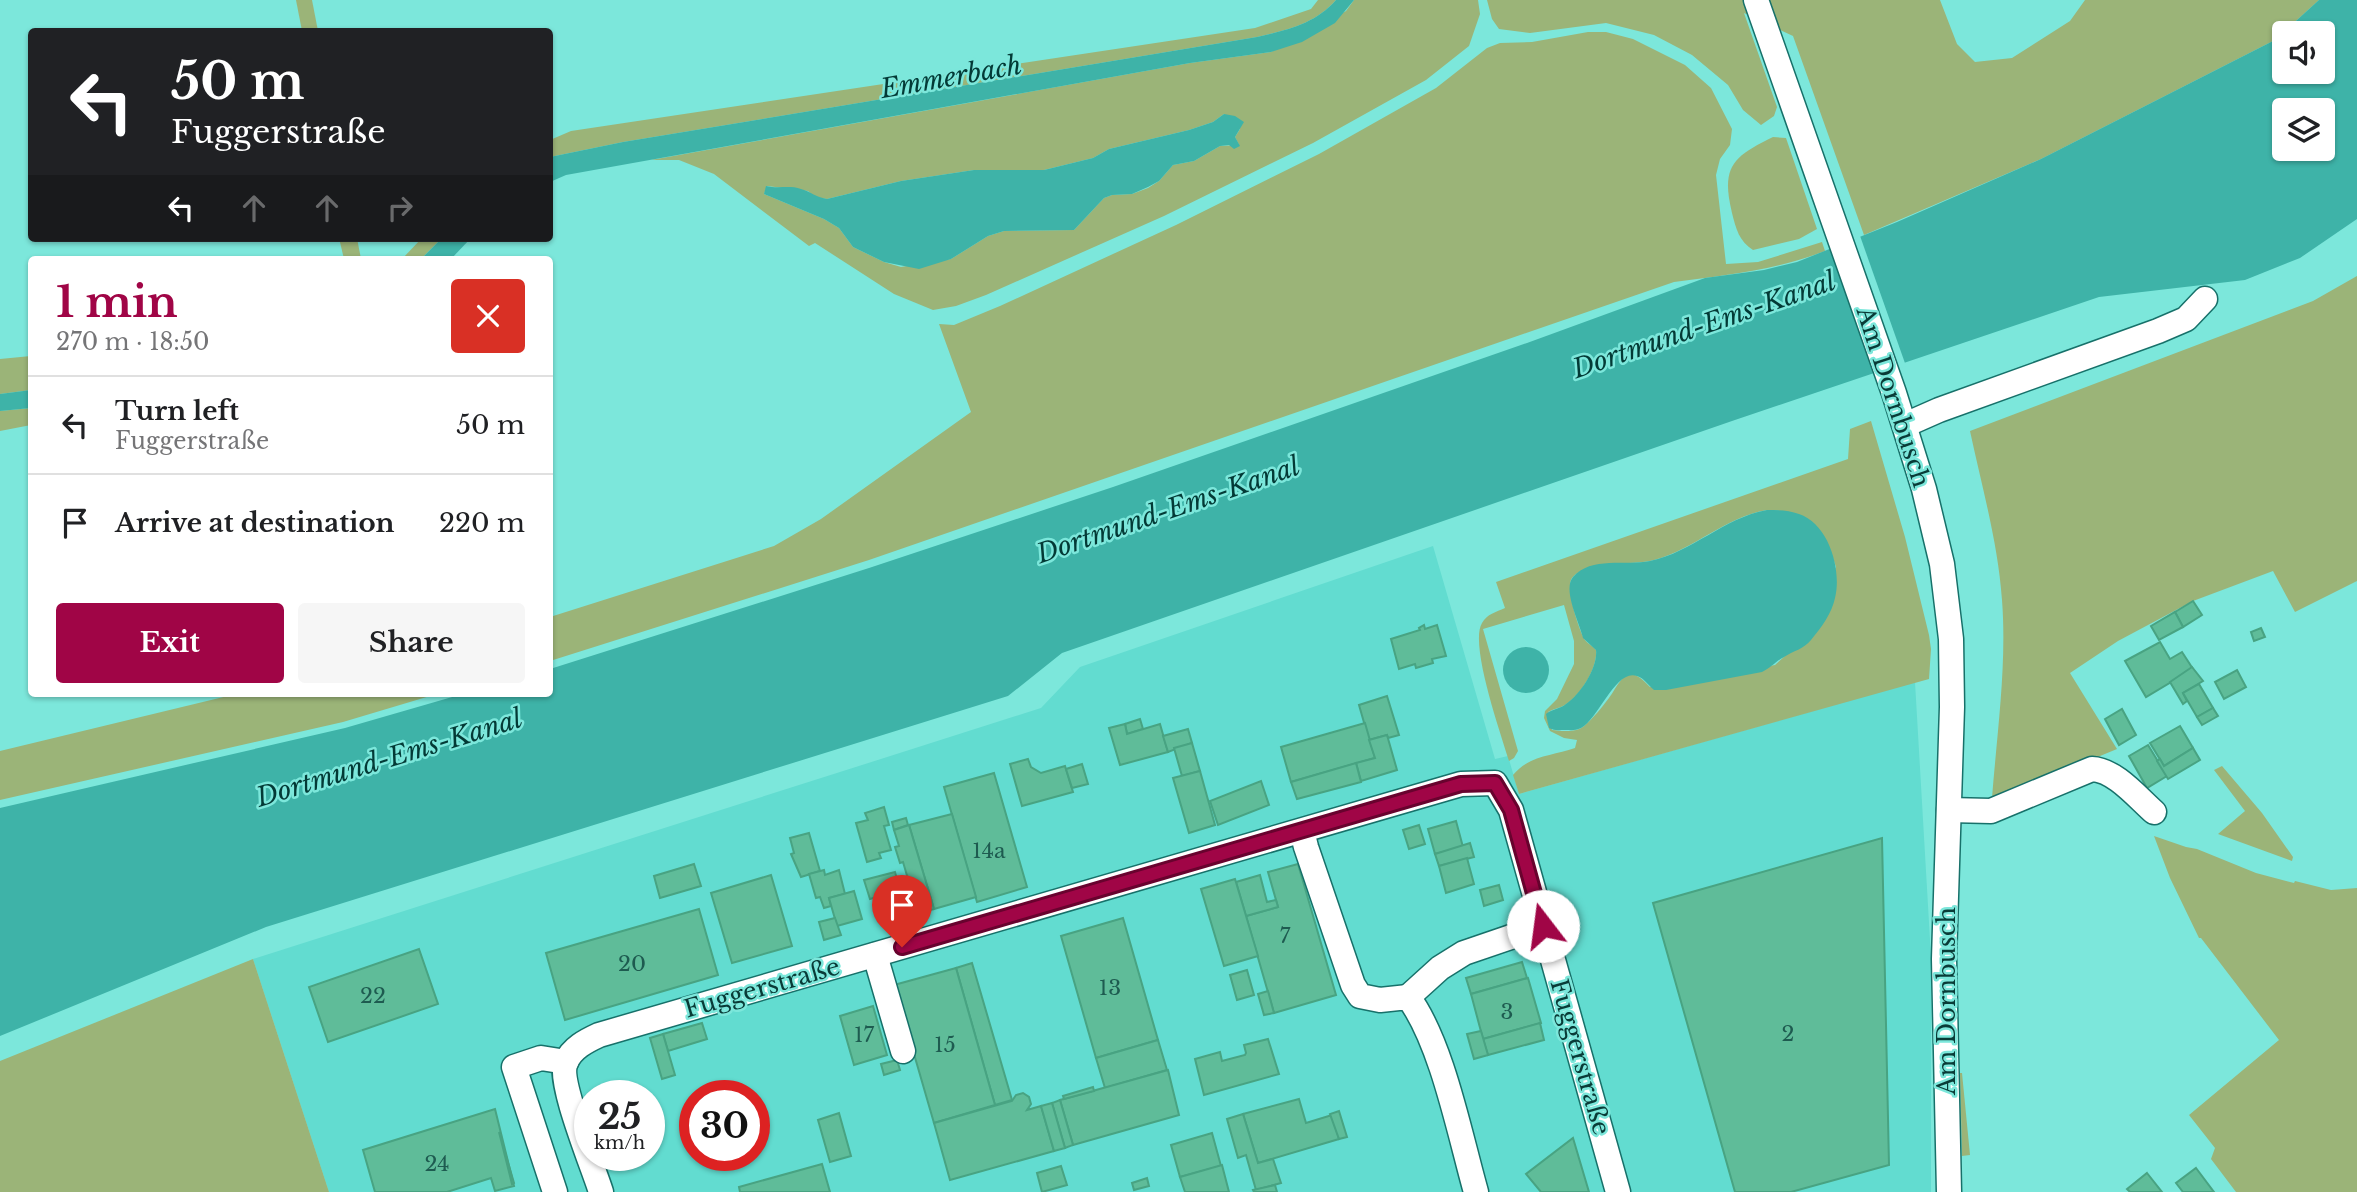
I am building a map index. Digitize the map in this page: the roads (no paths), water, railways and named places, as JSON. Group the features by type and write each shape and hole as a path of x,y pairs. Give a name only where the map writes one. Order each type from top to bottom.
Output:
{"street":[{"name":"Am Dornbusch","path":"1756,0 1905,425 1942,564 1951,639 1952,707 1944,959 1949,1192"},
{"path":"1905,425 1938,410 2158,331 2186,319 2204,299"},
{"path":"1950,810 1991,811 2092,769 2111,775 2154,812"},
{"name":"Fuggerstraße","path":"566,1062 583,1043 599,1035 1461,784 1495,783 1511,810 1618,1192"},
{"path":"1302,831 1353,985 1360,996 1380,1000 1408,997 1440,968 1464,953 1543,926"},
{"path":"875,955 903,1051"},
{"path":"1408,997 1421,1013 1445,1080 1476,1192"},
{"path":"555,1192 514,1067 541,1058 566,1062 565,1078 571,1104 601,1192"}],"water":[{"path":"1336,0 1354,0 1335,23 1302,42 1271,52 1190,63 566,175 553,181 553,156 623,142 1257,37 1290,29 1328,8"},
{"name":"Dortmund-Ems-Kanal","path":"2319,0 2357,0 2357,219 2300,258 2245,280 2099,297 1732,421 1062,653 1008,696 266,927 0,1036 0,808 345,728 452,697 553,697 553,668 1113,487 1705,278 1764,270 1797,262 2041,159 2272,42 2272,84 2335,84 2335,21 2296,21"},
{"path":"1224,114 1235,116 1244,122 1235,137 1240,146 1234,149 1229,145 1220,146 1194,161 1173,165 1159,181 1148,187 1132,194 1104,198 1074,230 1004,231 988,236 951,259 919,269 884,262 853,247 839,228 824,219 764,194 766,186 793,187 827,199 901,181 974,170 1044,170 1093,158 1109,149 1189,130 1213,122"},
{"path":"438,242 467,242 454,256 424,256"},
{"path":"28,390 28,408 0,411 0,394"},
{"path":"1767,510 1791,512 1809,519 1818,527 1831,549 1837,574 1835,598 1826,620 1808,643 1762,672 1666,690 1654,690 1639,677 1629,676 1615,686 1588,723 1581,728 1549,728 1546,714 1572,700 1587,680 1596,657 1596,650 1583,638 1571,598 1570,583 1580,570 1599,564 1641,562 1666,557 1736,520"},
{"path":"1526,647 1542,654 1549,670 1542,686 1526,693 1510,686 1503,670 1510,654"}],"water label":[{"name":"Emmerbach","path":"951,77"}]}
